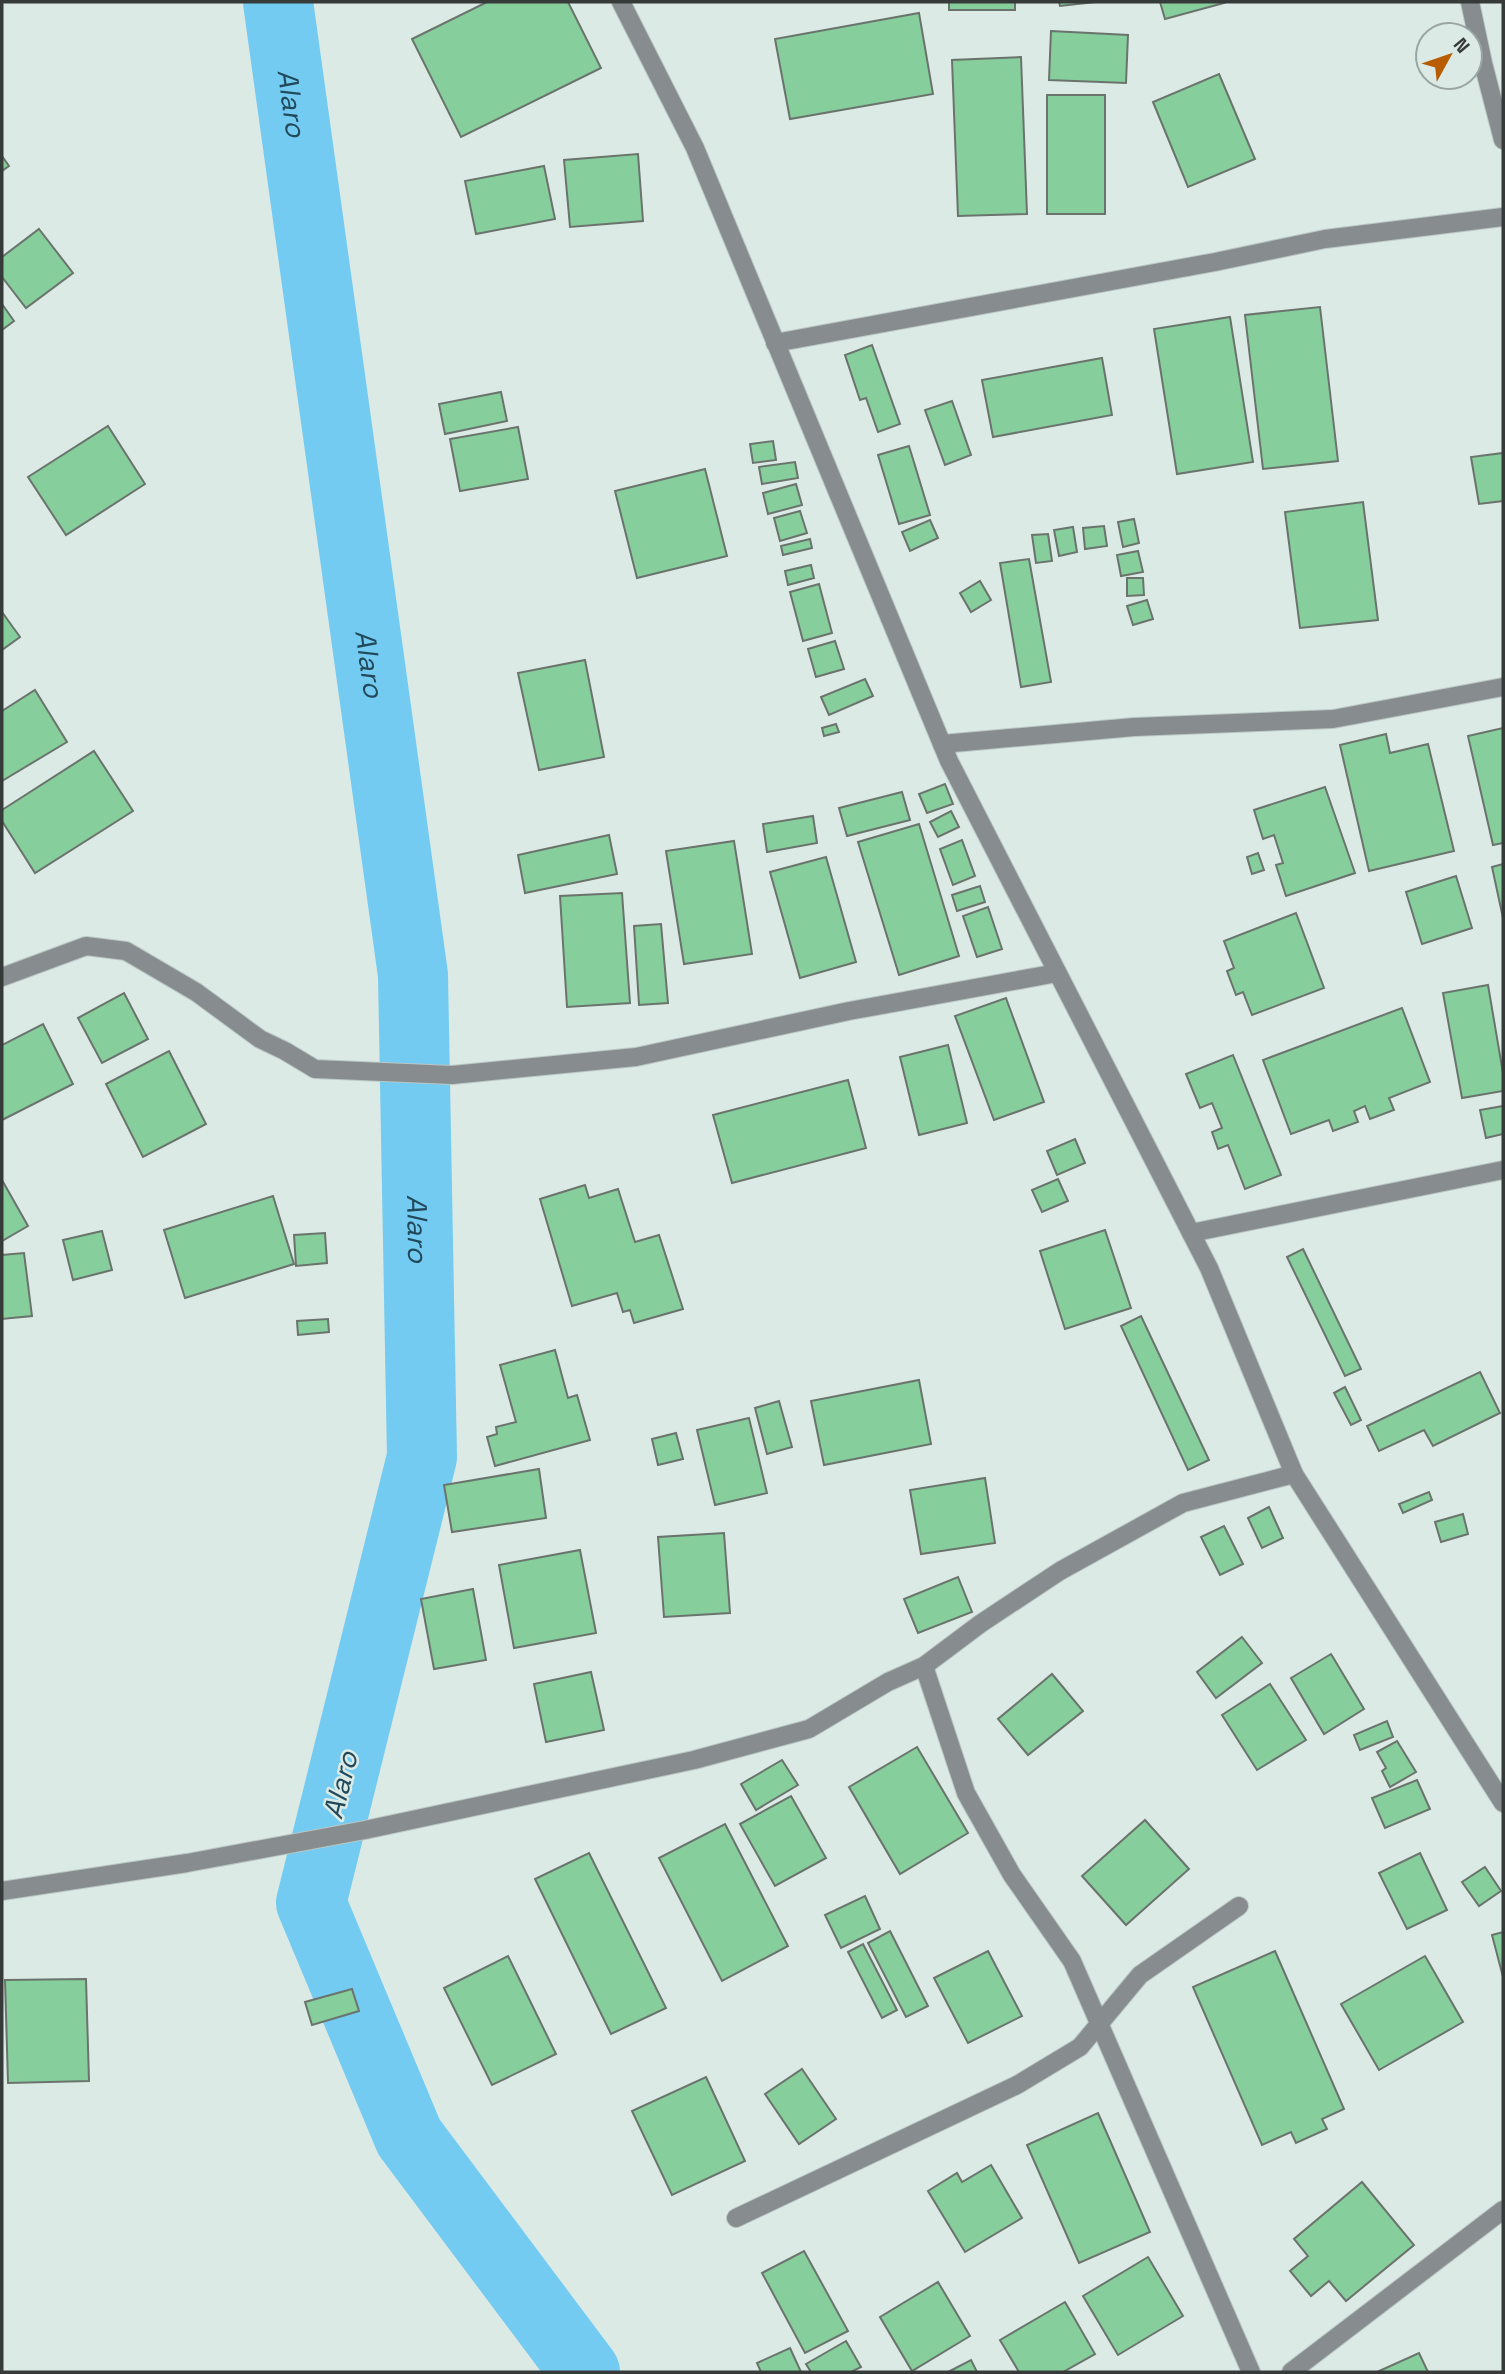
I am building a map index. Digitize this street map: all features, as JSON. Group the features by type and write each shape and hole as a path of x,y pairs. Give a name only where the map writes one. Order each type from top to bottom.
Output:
{"street":[{"path":"621,2 695,148 942,744 1209,1268 1294,1474 1503,1803"},
{"path":"1470,2 1503,140"},
{"path":"775,344 1325,239 1503,217"},
{"path":"942,744 1134,727 1333,719 1503,687"},
{"path":"2,976 86,946 126,951 195,992 260,1039 315,1069 452,1075 636,1057 849,1011 1057,974"},
{"path":"1191,1233 1503,1170"},
{"path":"2,1891 187,1863 365,1830 694,1760 808,1729 888,1682 924,1667 980,1624 1060,1570 1183,1503 1294,1474"},
{"path":"924,1667 966,1793 1012,1875 1072,1961 1251,2372"},
{"path":"736,2218 1017,2085 1080,2046 1140,1975 1239,1906"},
{"path":"1300,2370 1503,2210"}],"building":[{"path":"487,2 568,2 601,68 461,137 412,39"},
{"path":"949,2 1015,2 1015,10 949,10"},
{"path":"1059,2 1096,2 1060,6"},
{"path":"1160,2 1223,2 1224,3 1165,19"},
{"path":"919,13 933,94 790,119 775,39"},
{"path":"1051,31 1128,35 1126,83 1049,80"},
{"path":"1021,57 1027,214 958,216 952,60"},
{"path":"1219,74 1255,159 1188,187 1153,102"},
{"path":"1047,95 1105,95 1105,214 1047,214"},
{"path":"638,154 643,221 570,227 564,160"},
{"path":"2,156 9,166 2,171"},
{"path":"544,166 555,219 476,234 465,181"},
{"path":"39,229 73,273 26,308 2,277 2,257"},
{"path":"2,304 14,321 2,330"},
{"path":"1320,307 1338,461 1263,469 1245,315"},
{"path":"1230,317 1253,462 1177,474 1154,329"},
{"path":"872,345 900,424 878,432 866,398 860,400 845,355"},
{"path":"1102,358 1112,415 993,437 982,380"},
{"path":"501,392 507,421 445,434 439,404"},
{"path":"952,401 971,455 945,465 925,410"},
{"path":"108,426 145,484 66,535 28,477"},
{"path":"518,427 528,479 460,491 450,439"},
{"path":"773,441 776,460 753,463 750,444"},
{"path":"909,446 930,515 899,524 878,455"},
{"path":"1503,453 1503,501 1479,504 1471,457"},
{"path":"795,462 798,478 762,484 759,467"},
{"path":"705,469 727,556 637,578 615,491"},
{"path":"796,484 802,505 768,514 763,493"},
{"path":"1363,502 1378,620 1300,628 1285,512"},
{"path":"800,511 807,533 780,541 774,518"},
{"path":"1134,519 1139,543 1123,547 1118,522"},
{"path":"930,520 938,538 910,551 902,532"},
{"path":"1104,526 1107,546 1085,549 1083,528"},
{"path":"1073,527 1077,552 1059,556 1054,530"},
{"path":"1048,534 1052,561 1036,563 1032,535"},
{"path":"810,539 812,548 783,555 781,546"},
{"path":"1138,551 1143,572 1121,576 1117,555"},
{"path":"1029,559 1051,682 1021,687 1000,563"},
{"path":"811,565 814,578 788,585 785,571"},
{"path":"1127,578 1143,578 1144,595 1127,596"},
{"path":"980,581 991,600 971,612 960,593"},
{"path":"819,584 832,633 803,641 790,592"},
{"path":"1147,600 1153,619 1133,625 1127,606"},
{"path":"2,612 20,637 2,650"},
{"path":"835,641 844,669 816,677 808,649"},
{"path":"585,660 604,757 539,770 518,673"},
{"path":"865,679 873,696 829,715 821,697"},
{"path":"35,690 67,742 2,781 2,711"},
{"path":"836,724 839,732 824,736 822,728"},
{"path":"1503,728 1503,843 1493,845 1468,736"},
{"path":"1386,734 1390,753 1428,744 1454,851 1369,871 1340,745"},
{"path":"94,751 133,811 35,873 2,821 2,810"},
{"path":"945,784 953,804 927,813 919,794"},
{"path":"1325,787 1355,873 1286,896 1276,865 1283,863 1274,835 1263,839 1254,810"},
{"path":"902,792 910,820 847,836 839,808"},
{"path":"951,811 959,827 938,837 930,822"},
{"path":"813,816 817,843 767,852 763,824"},
{"path":"919,824 959,956 899,975 858,842"},
{"path":"609,835 617,874 525,893 518,855"},
{"path":"962,840 975,876 953,885 940,849"},
{"path":"734,841 752,954 684,964 666,851"},
{"path":"1258,853 1264,870 1252,874 1247,857"},
{"path":"826,857 856,962 800,978 770,872"},
{"path":"1503,864 1503,918 1492,867"},
{"path":"1456,876 1472,928 1422,944 1406,892"},
{"path":"980,886 985,902 957,911 952,895"},
{"path":"622,893 630,1003 567,1007 560,896"},
{"path":"988,907 1002,949 977,957 963,916"},
{"path":"1296,913 1324,988 1252,1015 1243,992 1236,995 1227,971 1234,968 1224,941"},
{"path":"661,924 668,1003 639,1005 634,926"},
{"path":"1488,985 1503,1073 1503,1091 1462,1098 1443,993"},
{"path":"124,993 148,1039 102,1063 78,1018"},
{"path":"1006,998 1044,1102 994,1120 955,1016"},
{"path":"1402,1008 1430,1082 1389,1098 1394,1110 1370,1119 1365,1106 1354,1111 1358,1122 1333,1131 1329,1120 1291,1134 1263,1060"},
{"path":"43,1024 73,1084 2,1120 2,1045"},
{"path":"948,1045 967,1123 919,1135 900,1057"},
{"path":"169,1051 206,1124 143,1157 106,1084"},
{"path":"1233,1055 1281,1175 1245,1189 1228,1145 1218,1149 1212,1132 1222,1128 1212,1103 1200,1108 1186,1074"},
{"path":"848,1080 866,1148 732,1183 713,1115"},
{"path":"1503,1106 1503,1134 1486,1138 1480,1110"},
{"path":"1075,1139 1085,1163 1057,1175 1047,1151"},
{"path":"1058,1179 1068,1201 1042,1212 1032,1190"},
{"path":"2,1180 28,1226 2,1241"},
{"path":"585,1185 589,1198 618,1189 635,1242 659,1235 683,1309 634,1323 630,1310 623,1312 617,1293 572,1306 540,1199"},
{"path":"273,1196 294,1264 185,1298 164,1230"},
{"path":"1105,1230 1131,1308 1065,1329 1040,1251"},
{"path":"102,1231 112,1270 73,1280 63,1240"},
{"path":"325,1233 327,1263 296,1266 294,1235"},
{"path":"1303,1249 1361,1369 1345,1376 1287,1257"},
{"path":"24,1253 32,1316 2,1319 2,1255"},
{"path":"1141,1316 1209,1460 1188,1470 1121,1326"},
{"path":"328,1319 329,1332 298,1335 297,1321"},
{"path":"555,1350 568,1398 577,1395 590,1440 495,1466 487,1437 497,1434 496,1427 516,1422 500,1365"},
{"path":"1480,1372 1500,1413 1433,1446 1424,1430 1379,1451 1367,1426"},
{"path":"919,1380 931,1444 824,1465 811,1401"},
{"path":"1345,1387 1361,1420 1351,1425 1334,1393"},
{"path":"779,1401 792,1447 767,1454 755,1408"},
{"path":"749,1418 767,1493 715,1505 697,1430"},
{"path":"676,1433 683,1459 658,1465 652,1439"},
{"path":"539,1469 546,1518 452,1532 444,1485"},
{"path":"985,1478 995,1543 921,1554 910,1490"},
{"path":"1429,1492 1432,1500 1403,1513 1399,1504"},
{"path":"1269,1507 1283,1538 1262,1548 1248,1518"},
{"path":"1463,1514 1468,1534 1441,1542 1435,1522"},
{"path":"1224,1526 1243,1564 1220,1575 1201,1537"},
{"path":"724,1533 730,1613 664,1617 658,1537"},
{"path":"580,1550 596,1633 514,1648 499,1565"},
{"path":"958,1577 972,1612 918,1633 904,1599"},
{"path":"473,1589 486,1660 434,1669 421,1599"},
{"path":"1242,1637 1262,1663 1216,1698 1197,1672"},
{"path":"1331,1654 1364,1709 1324,1734 1291,1678"},
{"path":"591,1672 604,1730 546,1742 534,1684"},
{"path":"1052,1674 1083,1711 1028,1755 998,1719"},
{"path":"1270,1684 1306,1740 1257,1770 1222,1715"},
{"path":"1387,1721 1393,1737 1360,1750 1354,1735"},
{"path":"1397,1741 1416,1772 1390,1787 1382,1771 1386,1768 1377,1752"},
{"path":"917,1747 968,1833 900,1874 849,1787"},
{"path":"782,1760 798,1785 756,1810 741,1784"},
{"path":"1417,1780 1430,1809 1385,1828 1372,1798"},
{"path":"791,1796 826,1858 775,1886 740,1824"},
{"path":"1145,1820 1189,1869 1126,1925 1082,1876"},
{"path":"725,1824 788,1946 722,1981 659,1858"},
{"path":"589,1853 666,2008 611,2034 535,1879"},
{"path":"1420,1853 1447,1910 1407,1929 1379,1873"},
{"path":"1485,1867 1501,1891 1479,1906 1462,1882"},
{"path":"865,1896 880,1929 841,1948 825,1915"},
{"path":"890,1931 928,2006 906,2017 868,1943"},
{"path":"1503,1932 1503,1977 1492,1935"},
{"path":"863,1944 897,2010 882,2018 848,1952"},
{"path":"988,1951 1022,2016 968,2043 934,1978"},
{"path":"1275,1951 1344,2109 1322,2119 1327,2129 1296,2143 1291,2132 1262,2145 1193,1987"},
{"path":"508,1956 556,2054 492,2085 444,1988"},
{"path":"1425,1956 1463,2022 1379,2070 1341,2004"},
{"path":"86,1979 89,2081 8,2083 5,1980"},
{"path":"352,1989 359,2011 312,2025 305,2002"},
{"path":"802,2069 836,2119 799,2144 765,2094"},
{"path":"706,2077 745,2161 672,2195 632,2111"},
{"path":"1098,2113 1150,2232 1079,2263 1027,2145"},
{"path":"991,2165 1022,2218 965,2252 928,2191 957,2173 962,2182"},
{"path":"1362,2182 1414,2245 1346,2301 1329,2281 1311,2296 1290,2271 1308,2256 1294,2239"},
{"path":"804,2251 848,2331 805,2353 762,2273"},
{"path":"1148,2257 1183,2316 1118,2355 1083,2296"},
{"path":"938,2282 970,2336 912,2371 880,2317"},
{"path":"1065,2302 1095,2354 1063,2372 1019,2372 1000,2340"},
{"path":"846,2341 861,2367 851,2372 811,2372 806,2364"},
{"path":"790,2348 801,2372 761,2372 757,2363"},
{"path":"1419,2353 1428,2372 1377,2372"},
{"path":"971,2360 977,2372 948,2372"}],"waterway":[{"name":"Alaro","path":"278,2 413,975 422,1457 311,1903 409,2137 585,2372"}]}
